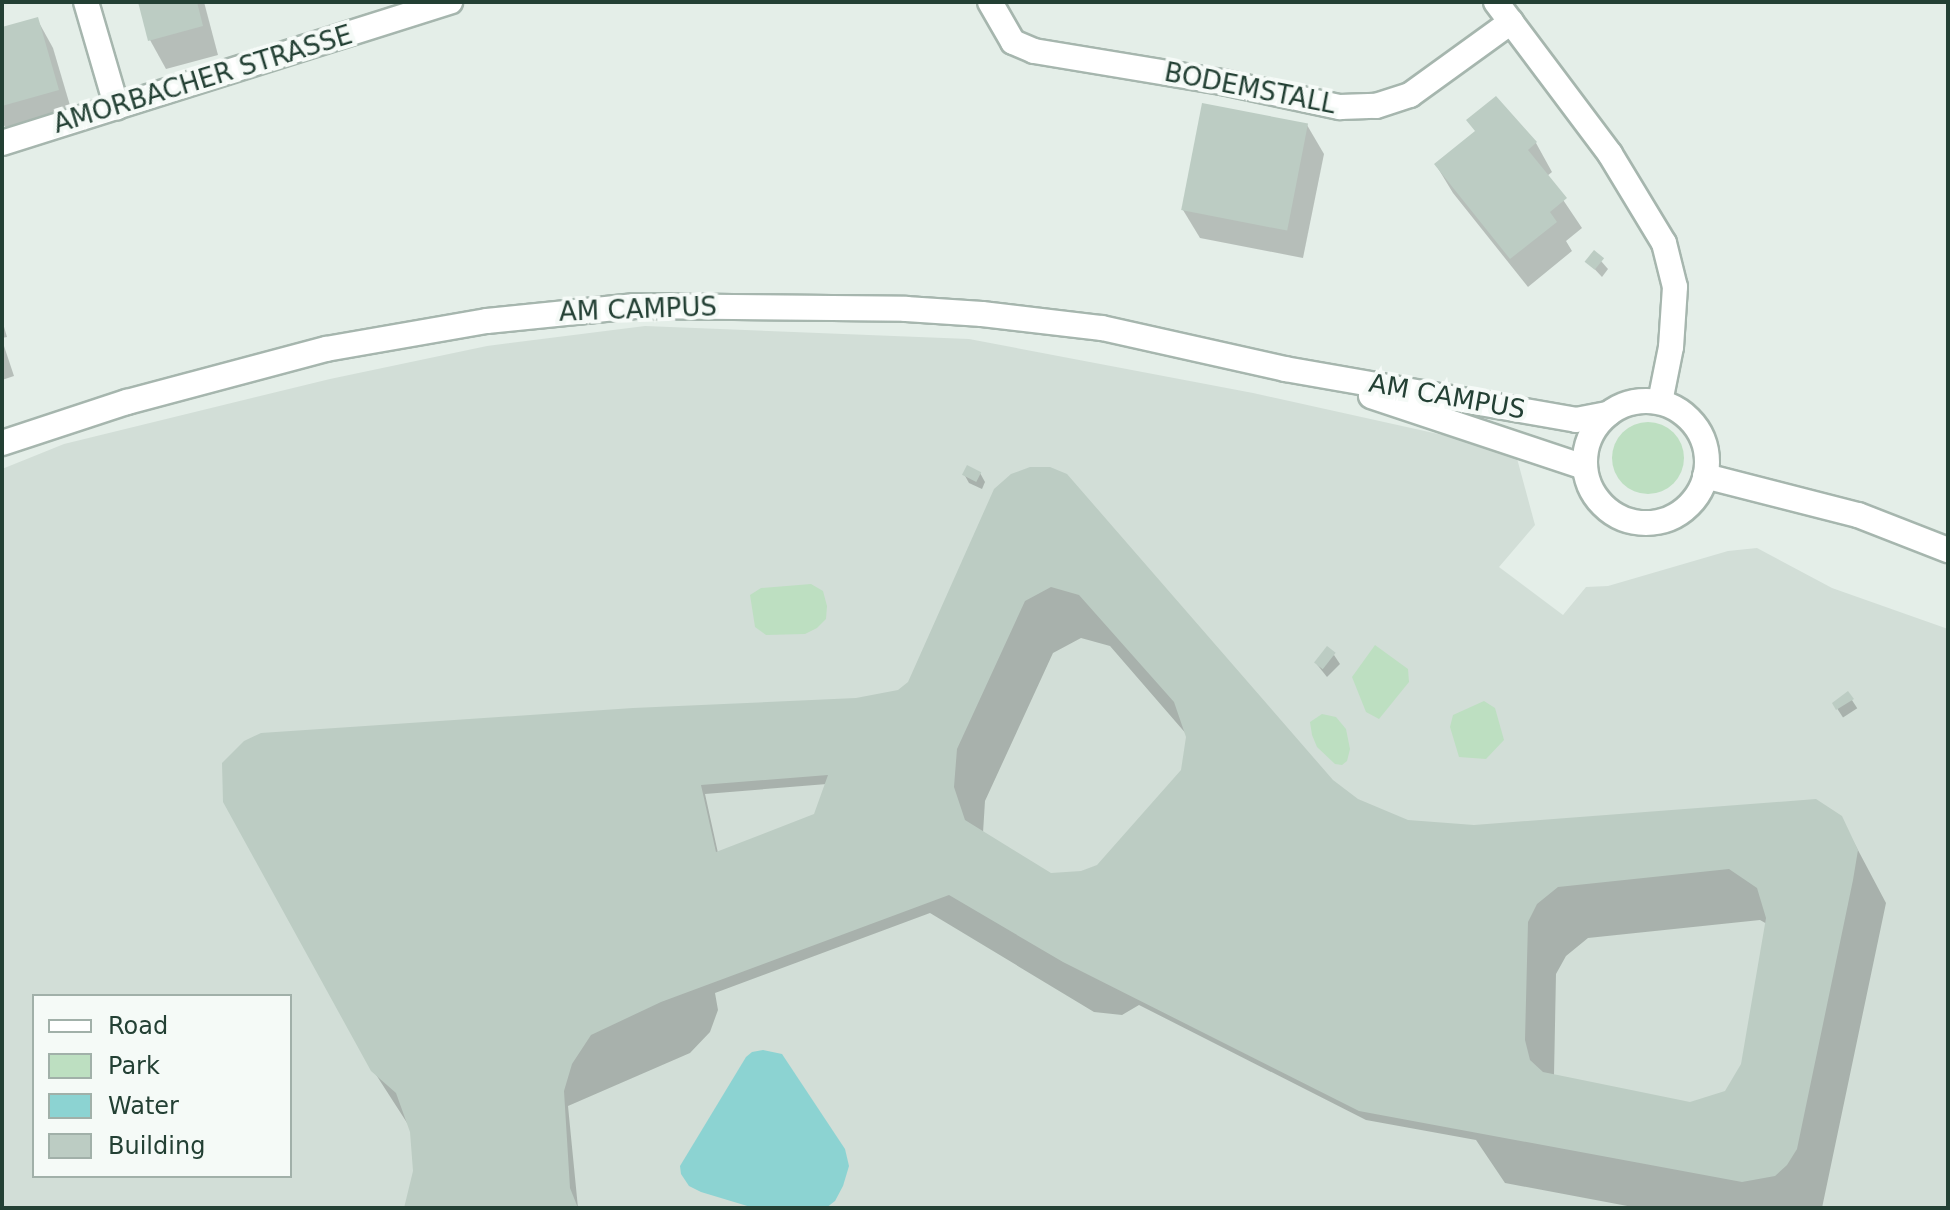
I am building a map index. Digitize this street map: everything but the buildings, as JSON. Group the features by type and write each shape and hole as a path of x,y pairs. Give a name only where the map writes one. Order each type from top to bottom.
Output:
{"street":[{"path":"86,2 117,108"},
{"name":"AMORBACHER STRASSE","path":"2,143 450,2"},
{"name":"BODEMSTALL","path":"990,2 1013,42 1034,51 1222,82 1340,107 1376,106 1410,95 1511,22"},
{"path":"1496,2 1610,154 1664,243 1675,287 1671,347 1660,402"},
{"name":"AM CAMPUS","path":"2,443 127,402 326,349 487,321 635,306 891,308 982,314 1102,328 1285,369 1576,420 1608,414"},
{"name":"AM CAMPUS","path":"1285,369 1525,444 1584,467"},
{"path":"1642,401 1660,402 1673,407 1694,424 1705,449 1705,476 1699,491 1677,514 1645,522 1614,514 1592,491 1584,467 1588,443 1608,414 1642,401"},
{"path":"1705,476 1858,515 1948,550"}],"shaded area":[{"path":"645,326 969,339 1253,393 1515,451 1535,525 1499,567 1563,615 1586,587 1608,586 1728,551 1757,548 1832,588 1948,629 1948,1208 2,1208 2,469 64,444 330,379 487,346"}],"green space":[{"path":"1648,422 1668,428 1678,438 1684,458 1678,478 1668,488 1648,494 1628,488 1618,478 1612,458 1618,438 1628,428"},
{"path":"811,584 823,591 827,606 826,619 817,628 805,634 766,635 755,627 750,595 761,588"},
{"path":"1375,645 1408,669 1409,682 1379,719 1366,712 1352,677"},
{"path":"1484,701 1495,708 1504,740 1486,759 1459,757 1450,727 1453,715"},
{"path":"1322,714 1336,717 1346,729 1350,749 1347,761 1342,765 1335,764 1317,747 1312,735 1310,722"}],"water":[{"path":"763,1050 782,1054 845,1149 849,1166 843,1186 835,1201 826,1208 754,1208 701,1192 689,1186 681,1174 680,1166 746,1057"}]}
